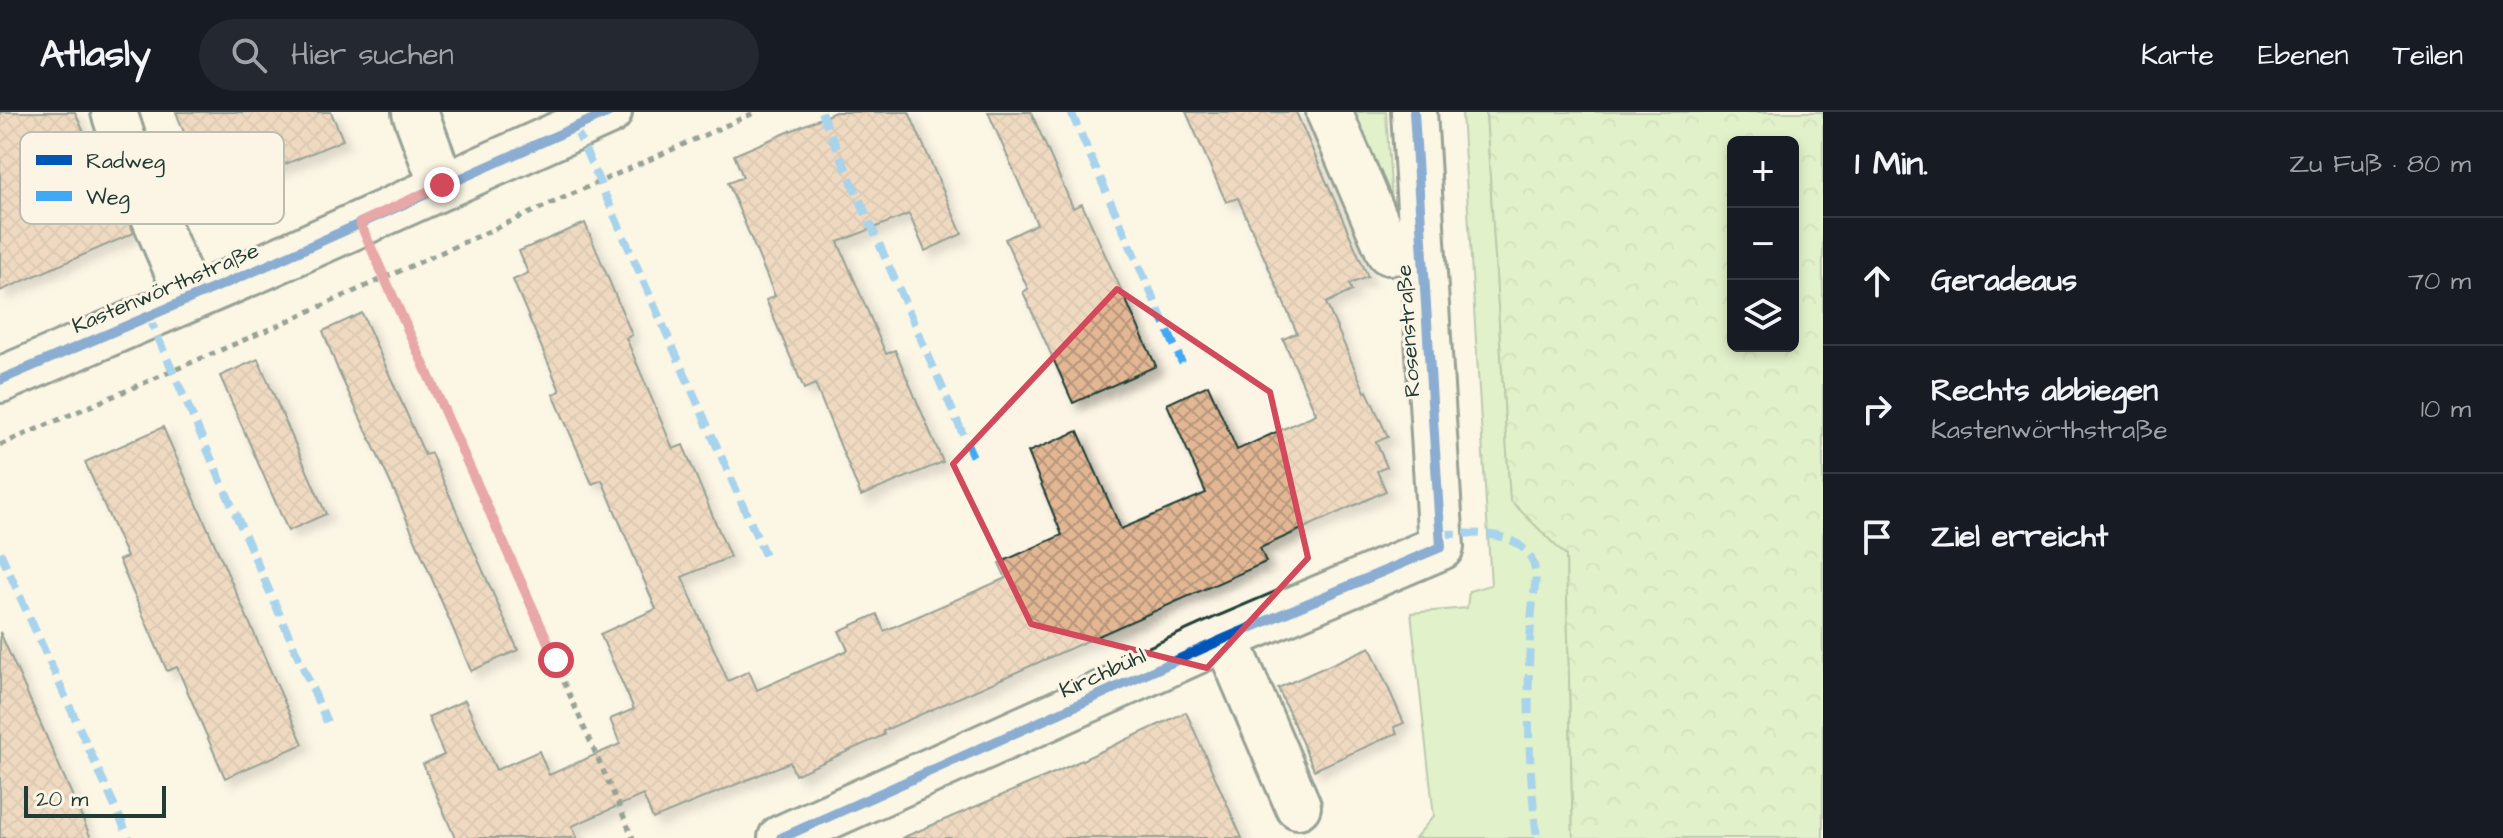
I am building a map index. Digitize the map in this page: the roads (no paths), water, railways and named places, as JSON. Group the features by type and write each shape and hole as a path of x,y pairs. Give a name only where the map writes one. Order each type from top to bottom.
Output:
{"street":[{"path":"114,112 121,132"},
{"path":"415,112 442,185"},
{"name":"Kastenwörthstraße","path":"0,380 609,112"},
{"path":"1329,112 1389,252 1422,250"},
{"name":"Rosenstraße","path":"1414,112 1441,547"},
{"path":"157,224 189,299"},
{"name":"Kirchbühl","path":"781,838 1226,638 1441,547"},
{"path":"1226,638 1298,806"}]}
